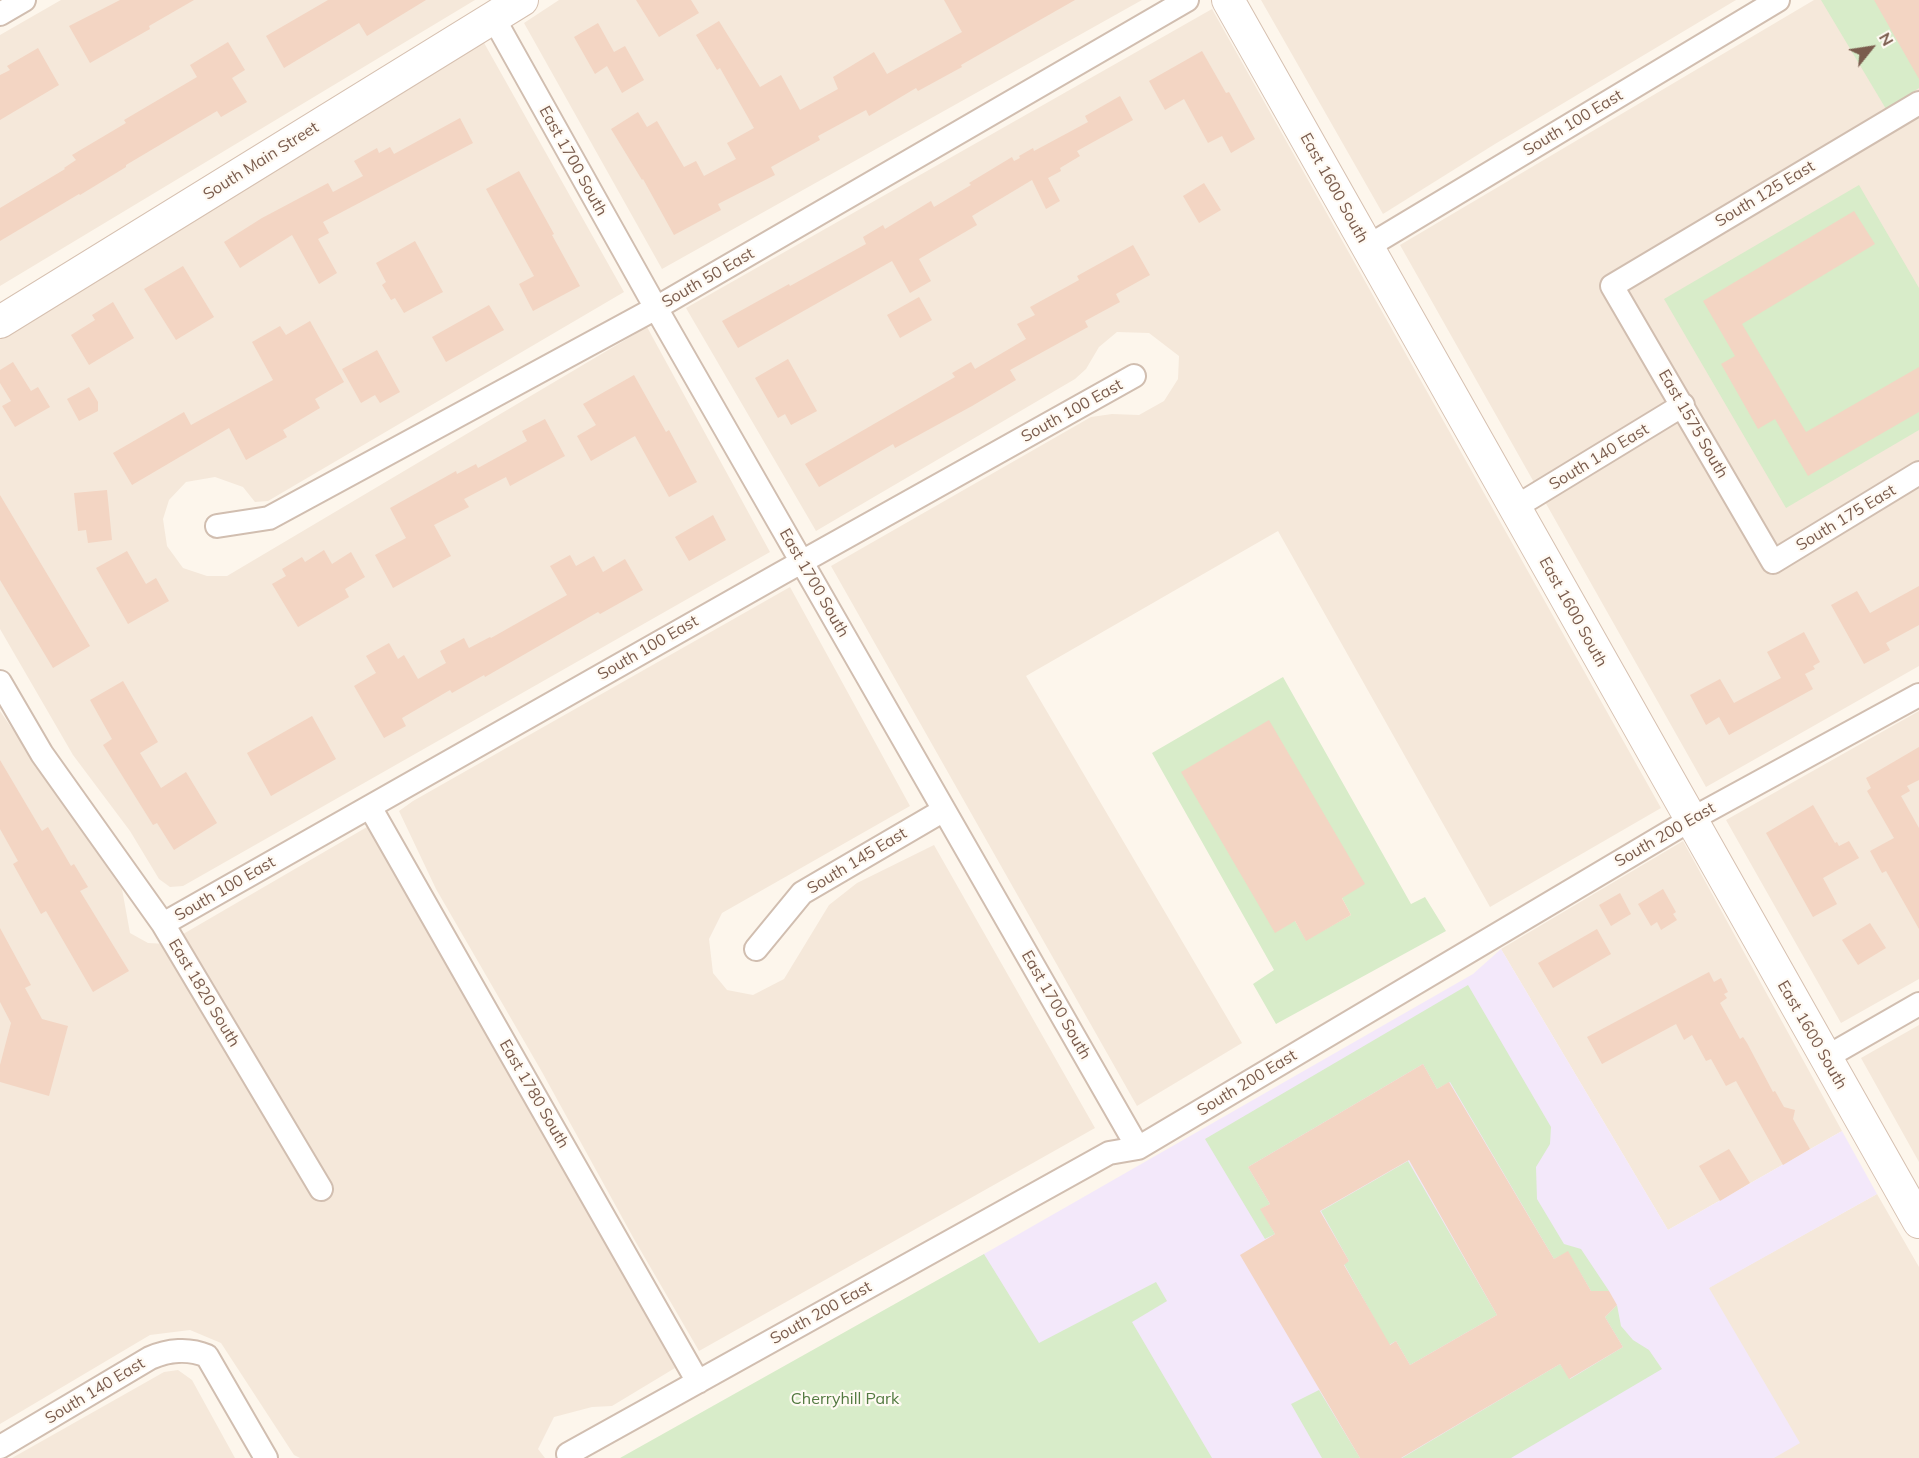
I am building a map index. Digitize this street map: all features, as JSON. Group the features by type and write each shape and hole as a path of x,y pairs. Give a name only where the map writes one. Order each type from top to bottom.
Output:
{"street":[{"path":"0,14 24,0"},
{"name":"South Main Street","path":"0,322 522,0"},
{"name":"South 50 East","path":"217,526 268,518 656,308 1187,0"},
{"name":"East 1600 South","path":"1228,0 1919,1222"},
{"name":"South 100 East","path":"1367,247 1778,0"},
{"name":"East 1700 South","path":"493,17 656,308 1138,1148"},
{"name":"South 125 East","path":"1612,286 1919,103"},
{"name":"East 1575 South","path":"1612,286 1773,562"},
{"name":"South 100 East","path":"164,924 801,561 1134,376"},
{"name":"South 140 East","path":"1514,508 1683,405"},
{"name":"South 175 East","path":"1773,562 1919,473"},
{"name":"East 1820 South","path":"0,682 42,754 164,924 321,1189"},
{"name":"South 200 East","path":"569,1456 1109,1153 1138,1148 1690,820 1919,695"},
{"name":"East 1780 South","path":"370,807 698,1382"},
{"name":"South 145 East","path":"756,949 802,893 944,810"},
{"path":"1825,1058 1919,1004"},
{"name":"South 140 East","path":"0,1447 150,1358 160,1353 181,1350 207,1356 266,1458"}],"shaded area":[{"path":"61,0 475,0 0,286 0,35"},
{"path":"559,0 1142,0 662,269 524,23"},
{"path":"1261,0 1736,0 1383,214"},
{"path":"1814,0 1919,0 1919,666 1706,787 1400,245"},
{"path":"1212,9 1661,808 1490,907 1278,531 1026,676 1242,1043 1137,1106 831,566 1091,417 1112,414 1139,415 1164,401 1178,379 1179,356 1149,333 1117,332 1099,347 1086,369 1075,379 816,531 686,308"},
{"path":"483,41 624,292 268,501 255,502 243,487 215,477 186,482 169,500 163,519 167,546 183,568 207,576 227,576 647,327 770,552 183,886 170,887 159,879 130,831 73,755 0,629 0,339"},
{"path":"790,587 910,806 722,913 709,939 713,973 727,990 753,995 784,979 829,905 857,883 934,845 1095,1128 699,1351 436,889 399,811"},
{"path":"0,711 122,889 130,933 148,943 166,944 367,827 455,976 675,1368 612,1406 592,1407 554,1417 538,1449 545,1458 300,1458 294,1455 221,1343 190,1330 150,1335 0,1424"},
{"path":"1919,711 1919,979 1841,1023 1726,820"},
{"path":"1683,841 1842,1131 1668,1230 1501,949"},
{"path":"1501,949 1668,1230 1842,1131 1877,1194 1709,1288 1800,1443 1774,1458 946,1458 867,1321 1473,974"},
{"path":"1919,1025 1919,1162 1861,1058"},
{"path":"1877,1194 1919,1267 1919,1458 1774,1458 1708,1288"},
{"path":"178,1370 192,1380 235,1458 12,1458 164,1372"}],"green space":[{"path":"1821,0 1919,0 1919,88 1886,109"},
{"path":"1859,185 1919,288 1919,430 1786,508 1664,299"},
{"path":"1283,677 1411,904 1425,897 1446,931 1276,1024 1253,984 1274,970 1152,753","holes":["1342,898 1351,915 1306,940 1295,921"]},
{"path":"1468,985 1551,1127 1550,1144 1536,1167 1537,1199 1564,1244 1581,1249 1609,1291 1591,1291 1568,1252 1554,1259 1450,1082 1437,1089 1423,1064 1248,1167 1270,1204 1261,1209 1275,1234 1265,1239 1205,1139"},
{"path":"1408,1161 1497,1315 1410,1365 1396,1341 1389,1345 1344,1264 1349,1261 1321,1211"},
{"name":"Cherryhill Park","path":"984,1254 1039,1343 1156,1282 1167,1301 1132,1322 1212,1458 620,1458"},
{"path":"1617,1305 1621,1326 1633,1340 1649,1350 1662,1369 1511,1458 1402,1458 1560,1364 1570,1379 1623,1347 1605,1317"},
{"path":"1319,1390 1360,1458 1322,1458 1291,1404"}],"building":[{"path":"120,0 194,0 149,26 150,29 90,63 69,26"},
{"path":"328,0 426,0 367,36 359,23 284,68 266,36"},
{"path":"636,0 691,0 699,13 659,37"},
{"path":"944,0 1075,0 918,91 916,88 869,116 866,110 818,136 820,140 771,167 775,175 718,204 721,210 674,235 643,179 611,129 638,112 647,127 657,121 684,167 696,161 704,176 736,159 727,143 754,128 720,68 717,70 696,35 719,21 760,87 781,75 800,110 838,89 833,77 874,52 887,74 962,32"},
{"path":"1874,0 1919,0 1919,79"},
{"path":"598,23 614,52 625,46 644,80 622,93 607,66 595,74 574,37"},
{"path":"228,42 245,70 232,78 247,102 221,117 217,111 0,241 0,208 65,169 76,160 72,155 126,123 124,120 197,77 190,65"},
{"path":"38,48 59,85 0,120 0,75 10,70 7,66"},
{"path":"1202,51 1226,93 1229,92 1255,139 1231,153 1222,136 1208,143 1184,99 1165,110 1149,81"},
{"path":"1120,96 1133,120 1077,151 1080,156 1048,178 1060,201 1046,209 1032,180 972,216 977,225 919,259 931,281 910,293 892,261 738,348 722,321 866,244 863,237 883,225 885,229 931,201 934,207 1012,157 1014,161 1033,148 1034,151 1088,122 1085,116"},
{"path":"460,118 473,143 323,222 329,233 318,239 337,273 319,284 292,235 240,268 224,242 262,218 328,183 333,192 363,176 354,161 377,148 379,153 390,147 394,154"},
{"path":"519,171 580,286 533,311 519,284 534,276 486,189"},
{"path":"1204,183 1221,210 1199,223 1183,196"},
{"path":"1854,211 1875,244 1742,324 1806,432 1919,367 1919,412 1808,476 1775,419 1758,429 1721,364 1735,356 1703,301"},
{"path":"415,241 443,292 404,313 395,298 391,300 382,285 386,282 376,263"},
{"path":"1133,245 1150,275 1116,294 1120,302 1085,321 1088,327 1010,370 1016,380 895,448 893,444 819,487 805,464 955,377 952,373 971,362 975,369 1026,339 1017,324 1035,315 1030,307 1079,280 1077,276"},
{"path":"183,266 214,317 176,340 144,289"},
{"path":"919,297 932,320 900,338 887,315"},
{"path":"113,302 134,338 89,365 71,335 95,320 92,315"},
{"path":"489,305 504,330 446,362 432,337"},
{"path":"310,321 344,382 315,399 320,408 283,430 287,437 246,460 229,428 132,485 113,453 184,412 191,425 273,380 252,342 280,326 286,335"},
{"path":"377,350 400,392 380,403 375,395 361,403 342,369"},
{"path":"788,359 817,411 791,425 785,414 778,418 755,378"},
{"path":"13,362 31,391 38,387 50,407 15,427 2,406 11,401 0,383 0,370"},
{"path":"634,375 666,432 669,430 697,482 669,497 635,436 591,461 577,436 596,425 583,404"},
{"path":"89,387 98,402 98,411 79,421 67,399"},
{"path":"545,419 565,456 510,486 506,477 464,499 469,507 434,525 451,556 393,588 375,555 406,538 390,508 456,471 457,474 476,464 478,468 527,441 522,431"},
{"path":"107,490 112,540 88,543 86,530 78,531 74,493"},
{"path":"0,495 90,646 53,668 0,580"},
{"path":"713,515 726,540 689,561 675,537"},
{"path":"324,550 332,564 351,552 365,577 345,589 349,597 298,627 272,584 286,576 282,569 302,557 305,562"},
{"path":"127,551 146,584 156,578 169,601 128,624 96,568"},
{"path":"570,555 576,566 594,556 603,572 625,559 643,590 600,614 598,612 485,677 484,675 452,693 450,690 402,718 406,726 384,738 354,686 376,673 366,656 389,643 398,659 404,655 418,679 446,663 440,651 464,638 469,648 567,595 550,566"},
{"path":"1919,586 1919,625 1886,643 1890,650 1864,664 1831,605 1857,591 1870,613"},
{"path":"1804,632 1820,662 1813,666 1815,669 1805,674 1813,689 1729,735 1719,717 1706,725 1690,695 1720,679 1734,703 1781,678 1767,652"},
{"path":"123,681 158,742 140,753 161,788 186,772 217,823 174,850 157,823 153,825 103,745 112,739 90,700"},
{"path":"312,716 336,759 271,796 247,753"},
{"path":"1269,720 1365,884 1342,898 1351,915 1306,941 1295,921 1275,933 1181,772"},
{"path":"1919,747 1919,780 1907,786 1910,791 1901,796 1919,828 1919,929 1886,871 1882,873 1870,851 1894,838 1867,791 1871,788 1866,778"},
{"path":"0,760 42,831 48,827 71,866 74,864 88,887 80,891 129,971 93,992 46,911 41,914 13,864 18,861 0,829"},
{"path":"1813,805 1835,843 1837,842 1839,846 1849,841 1859,858 1823,878 1837,904 1813,917 1766,833"},
{"path":"1663,889 1676,912 1673,914 1677,920 1661,930 1657,922 1651,926 1638,904"},
{"path":"1620,893 1631,914 1611,926 1599,905"},
{"path":"1870,923 1886,948 1858,965 1842,940"},
{"path":"0,928 31,985 25,988 42,1019 68,1026 49,1096 0,1082 0,1065 11,1023 0,1002"},
{"path":"1597,929 1611,954 1553,988 1538,963"},
{"path":"1709,972 1714,982 1721,978 1728,992 1724,994 1727,998 1720,1003 1740,1039 1743,1037 1747,1043 1773,1092 1775,1091 1784,1107 1795,1110 1793,1119 1810,1149 1783,1165 1736,1081 1726,1086 1711,1059 1706,1061 1692,1035 1684,1040 1676,1024 1602,1064 1587,1037"},
{"path":"1423,1064 1437,1089 1449,1082 1554,1259 1568,1251 1591,1291 1609,1291 1617,1305 1605,1317 1623,1347 1569,1379 1560,1364 1401,1458 1360,1458 1240,1255 1275,1234 1260,1209 1270,1204 1248,1167","holes":["1409,1160 1497,1315 1410,1365 1396,1341 1390,1345 1344,1265 1349,1261 1320,1211"]},
{"path":"1729,1149 1750,1183 1720,1201 1699,1166"}]}
